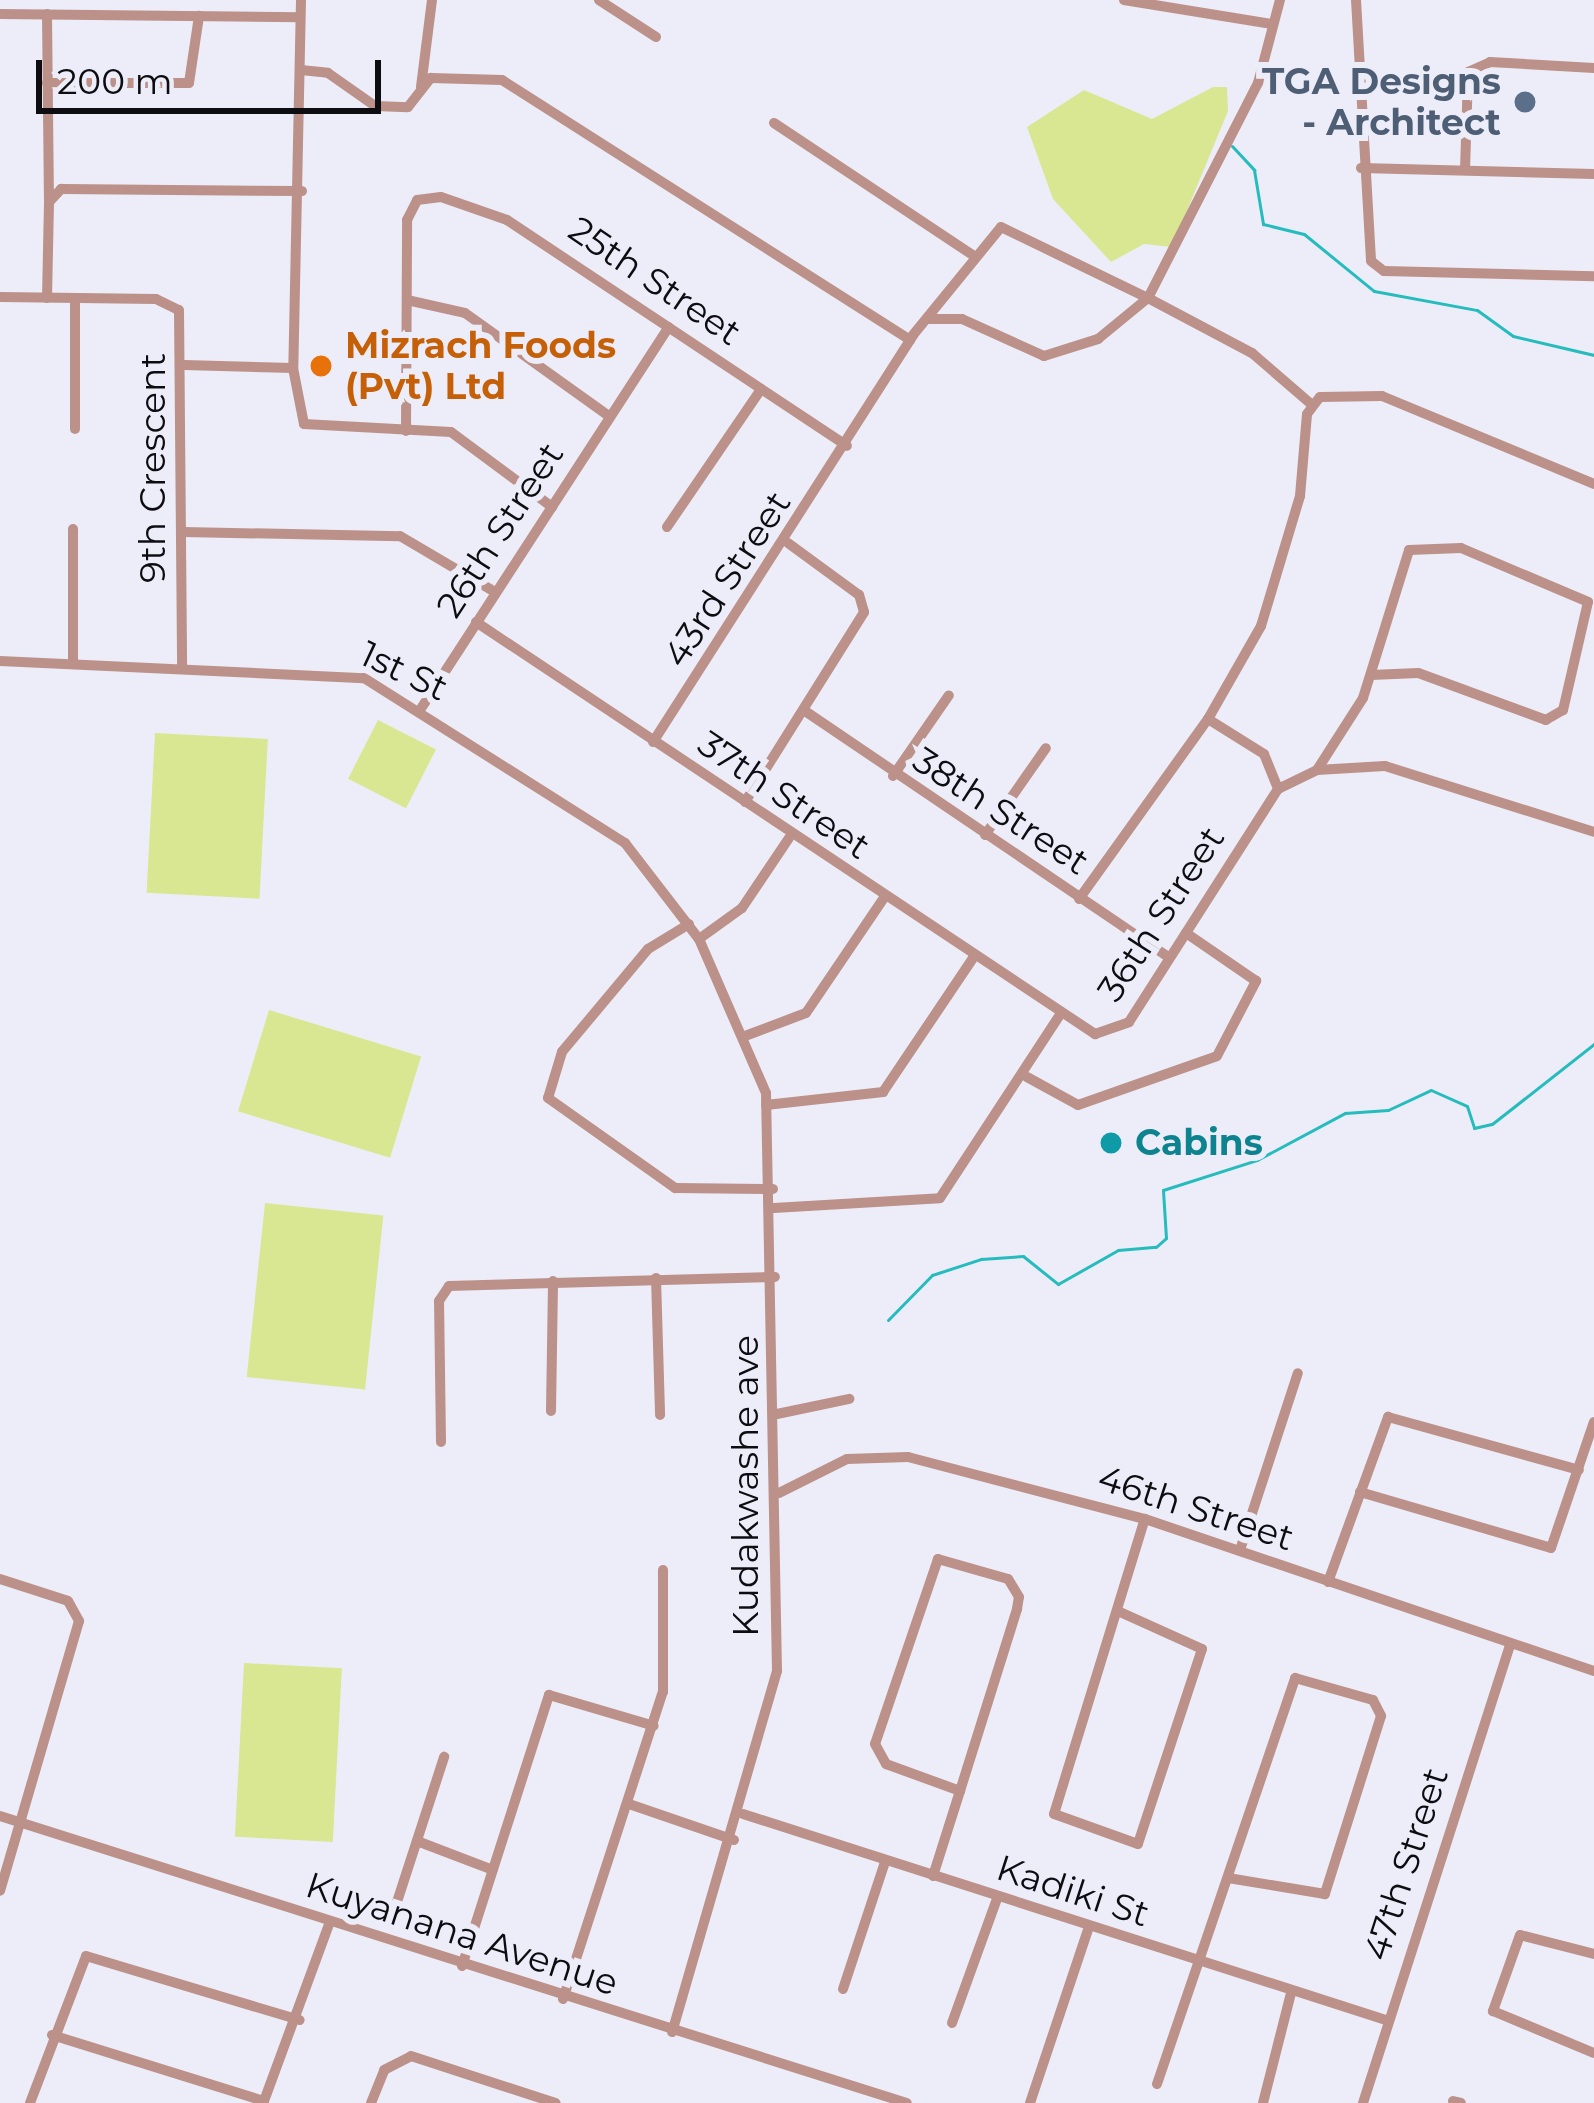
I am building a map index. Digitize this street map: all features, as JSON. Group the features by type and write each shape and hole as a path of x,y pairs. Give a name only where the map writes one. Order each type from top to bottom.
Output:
{"street":[{"path":"301,0 302,191 293,368 304,424 315,430 451,432 552,507"},
{"path":"301,70 328,74 374,106 408,107 421,86 432,0"},
{"path":"599,0 656,37"},
{"path":"1124,0 1272,24"},
{"path":"927,319 962,319 1044,356 1098,339 1148,298 1258,82 1280,0"},
{"path":"1356,0 1361,168 1371,261 1384,271 1594,276"},
{"path":"0,14 300,17"},
{"path":"46,298 47,14"},
{"path":"47,83 189,83 199,16"},
{"path":"1465,170 1468,72 1490,62 1594,68"},
{"path":"421,86 502,80 910,340"},
{"path":"774,123 974,256 1015,225 1252,353 1311,404 1382,396 1594,484"},
{"path":"1361,168 1594,174"},
{"path":"49,202 72,187 302,191"},
{"name":"25th Street","path":"407,300 406,220 417,200 495,212 848,446"},
{"name":"43rd Street","path":"653,742 788,543 910,340 974,256"},
{"name":"9th Crescent","path":"0,297 173,304 184,364 182,665"},
{"path":"75,299 75,429"},
{"path":"406,431 407,300 465,313 610,417"},
{"name":"26th Street","path":"422,707 669,327"},
{"path":"184,364 293,368"},
{"path":"667,527 761,389"},
{"path":"1079,899 1208,719 1261,626 1300,496 1311,404"},
{"path":"73,662 74,529"},
{"path":"183,532 400,536 495,592"},
{"path":"1317,770 1371,675 1400,566 1426,542 1588,602 1563,710 1546,720 1418,673 1371,675"},
{"path":"745,802 805,711 865,602 788,543"},
{"name":"37th Street","path":"476,622 745,802 788,838 1059,1016"},
{"name":"1st St","path":"0,661 349,674 422,707 625,843 699,939"},
{"path":"893,776 949,695"},
{"name":"38th Street","path":"805,711 893,776 1168,957"},
{"path":"1208,719 1264,754 1278,789 1317,770 1385,766 1594,832"},
{"path":"985,835 1046,748"},
{"name":"36th Street","path":"774,1208 940,1198 1027,1077 1059,1016 1095,1034 1121,1030 1278,789"},
{"path":"699,939 742,908 788,838"},
{"path":"745,1036 806,1012 884,898"},
{"path":"688,924 648,950 554,1062 545,1089 556,1108 675,1188 773,1189"},
{"path":"1027,1077 1078,1105 1217,1056 1256,981 1186,933"},
{"name":"Kudakwashe ave","path":"672,2032 743,1814 774,1701 777,1414 774,1208 766,1105 745,1036 699,939"},
{"path":"766,1105 883,1092 973,958"},
{"path":"441,1442 441,1293 553,1281 775,1277"},
{"path":"656,1278 660,1415"},
{"path":"551,1411 553,1281"},
{"path":"1240,1550 1298,1373"},
{"path":"777,1414 849,1399"},
{"path":"1328,1582 1381,1426 1397,1413 1579,1469"},
{"path":"1360,1492 1551,1548 1594,1422"},
{"name":"46th Street","path":"778,1493 882,1453 1145,1519 1594,1671"},
{"path":"1120,1612 1202,1648 1138,1844 1054,1814 1145,1519"},
{"path":"932,1876 960,1791 1019,1597 1008,1580 938,1559 875,1744 886,1764 960,1791"},
{"path":"563,1999 654,1726 663,1570"},
{"path":"0,1579 79,1612 0,1892"},
{"name":"47th Street","path":"1364,2103 1386,2020 1510,1646"},
{"path":"1157,2084 1295,1678 1373,1700 1381,1716 1324,1894 1228,1878"},
{"path":"462,1966 549,1695 654,1726"},
{"path":"395,1905 444,1757"},
{"path":"629,1804 734,1840"},
{"name":"Kadiki St","path":"743,1814 1088,1930 1386,2020"},
{"name":"Kuyanana Avenue","path":"0,1816 563,1999 908,2103"},
{"path":"417,1840 493,1870"},
{"path":"843,1989 885,1862"},
{"path":"952,2023 997,1899"},
{"path":"52,2035 259,2101 300,2020 329,1924"},
{"path":"1030,2103 1088,1930"},
{"path":"1594,1954 1520,1935 1493,2011 1594,2053"},
{"path":"30,2103 75,1966 97,1953 300,2020"},
{"path":"1263,2103 1291,1993"},
{"path":"371,2103 384,2070 411,2056 556,2103"}],"green space":[{"path":"1213,87 1227,87 1228,111 1172,247 1144,244 1111,262 1053,199 1027,127 1084,90 1152,119"},
{"path":"378,720 436,750 406,808 348,779"},
{"path":"155,733 268,739 259,899 147,893"},
{"path":"269,1010 421,1056 390,1158 238,1111"},
{"path":"265,1203 383,1215 365,1389 247,1377"},
{"path":"244,1663 342,1668 333,1842 235,1837"}],"waterway":[{"path":"1232,146 1254,170 1263,224 1304,234 1374,291 1477,310 1513,336 1594,355"},
{"path":"888,1320 932,1275 981,1259 1023,1256 1058,1284 1118,1250 1156,1247 1166,1238 1163,1190 1257,1160 1345,1113 1388,1110 1431,1090 1467,1106 1474,1128 1492,1124 1594,1044"}],"place":[{"name":"TGA Designs - Architect","path":"1525,102"},
{"name":"Mizrach Foods (Pvt) Ltd","path":"321,366"},
{"name":"Cabins","path":"1111,1143"}]}
